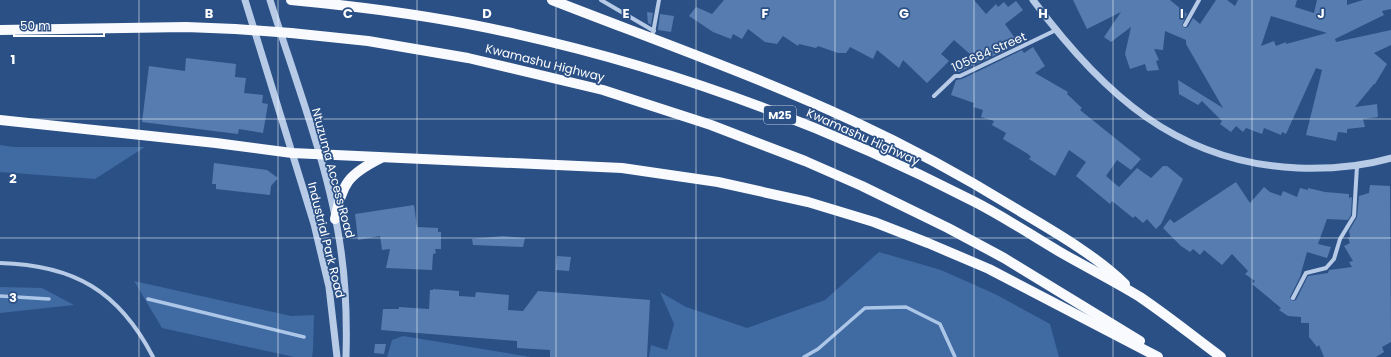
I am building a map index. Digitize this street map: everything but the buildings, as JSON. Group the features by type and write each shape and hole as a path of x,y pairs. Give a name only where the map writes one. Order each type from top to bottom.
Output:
{"main road":[{"name":"Kwamashu Highway","path":"291,0 333,4 445,20 516,34 584,51 703,86 768,110 884,159 973,201 1139,297 1222,357"},
{"path":"552,0 653,35 824,108 946,167 1040,224 1081,251 1119,278 1139,297"},
{"name":"Kwamashu Highway","path":"0,30 186,27 291,33 368,41 468,58 603,90 711,125 833,173 948,228 1011,262 1165,357"},
{"path":"0,120 216,143 292,153 319,153 622,168 718,182 808,202 874,222 928,243 989,270 1158,357"},
{"path":"335,219 342,192 347,182 354,173 382,157"}],"street":[{"path":"245,0 292,153"},
{"name":"Ntuzuma Access Road","path":"270,0 319,153 335,219 341,251 345,287 346,357"},
{"path":"601,0 653,35 659,0"},
{"path":"1033,0 1056,30 1102,82 1160,128 1192,144 1254,164 1316,168 1357,166 1391,158"},
{"path":"1186,25 1199,0"},
{"name":"105684 Street","path":"934,96 955,76 960,76 975,70 1056,30"},
{"name":"Industrial Park Road","path":"292,153 314,224 329,287 337,357"},
{"path":"1293,298 1306,273 1326,268 1334,259 1340,240 1354,216 1357,166"},
{"path":"0,263 42,266 58,270 81,279 107,296 130,319 143,337 153,357"}],"shaded area":[{"path":"0,145 14,147 145,147 95,179 0,172"},
{"path":"879,252 941,270 995,294 1050,324 1059,357 649,357 651,345 667,350 674,324 660,292 686,307 747,328 825,300"},
{"path":"134,281 291,316 314,315 312,357 294,357 162,328"},
{"path":"0,287 42,288 74,305 0,313"},
{"path":"403,336 531,357 387,357 392,340"}],"waterway":[{"path":"0,296 49,299"},
{"path":"148,299 304,337"},
{"path":"804,357 818,349 865,308 906,307 940,324 955,357"}]}
